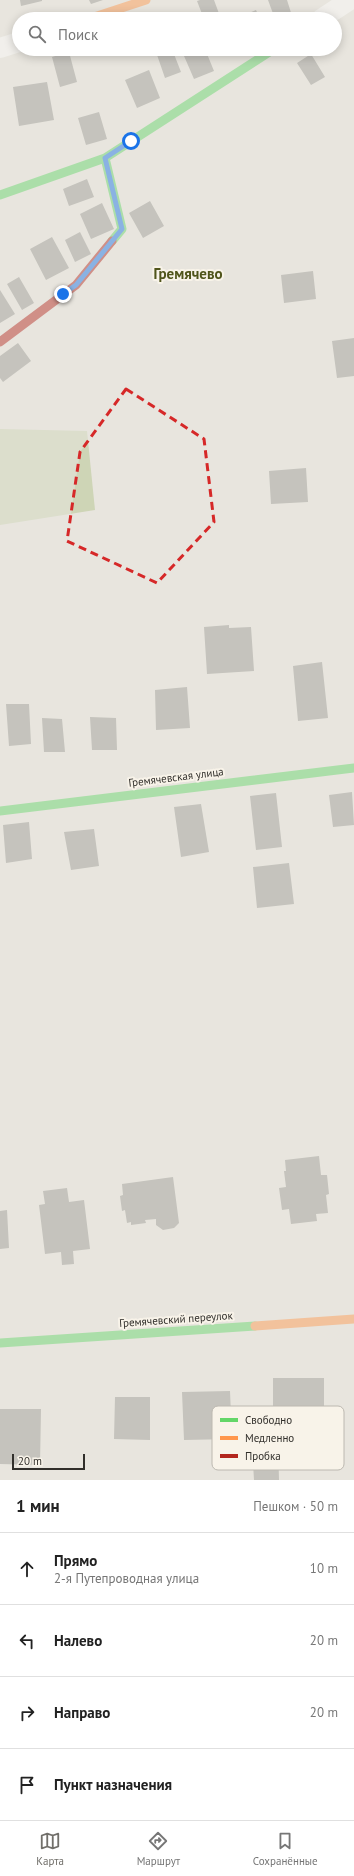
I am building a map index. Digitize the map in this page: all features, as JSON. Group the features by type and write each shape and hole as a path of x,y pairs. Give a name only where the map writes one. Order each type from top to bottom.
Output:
{"street":[{"path":"109,12 146,0"},
{"path":"332,12 350,0"},
{"path":"0,48 12,44"},
{"path":"0,195 105,158 263,56"},
{"path":"0,342 76,285 122,229 105,158"},
{"name":"Гремячевская улица","path":"0,811 354,768"},
{"name":"Гремячевский переулок","path":"0,1343 354,1319"}],"highlighted area":[{"path":"126,389 204,439 214,522 157,583 67,541 80,452"}],"green space":[{"path":"0,429 87,431 95,510 0,525"}],"building":[{"path":"20,0 42,0 42,1 21,6"},
{"path":"89,0 103,0 91,4"},
{"path":"214,0 218,12 201,12 197,1"},
{"path":"268,0 287,0 291,12 272,12"},
{"path":"70,56 77,82 60,87 52,57"},
{"path":"157,56 175,56 181,72 165,78"},
{"path":"184,56 208,56 214,71 194,79"},
{"path":"308,56 312,56 325,77 311,85 297,63"},
{"path":"149,70 160,98 137,108 125,80"},
{"path":"47,82 54,120 19,126 13,87"},
{"path":"99,112 107,139 86,145 78,118"},
{"path":"87,179 94,197 69,206 63,189"},
{"path":"150,201 164,226 143,238 129,213"},
{"path":"102,203 114,229 91,239 80,214"},
{"path":"80,232 91,254 75,262 65,240"},
{"path":"52,237 69,268 46,280 30,249"},
{"path":"313,271 316,299 284,303 281,275"},
{"path":"19,277 34,303 22,310 7,284"},
{"path":"0,290 15,314 0,323"},
{"path":"354,338 354,376 337,378 332,341"},
{"path":"18,343 31,361 3,382 0,378 0,356"},
{"path":"306,468 308,502 271,504 269,471"},
{"path":"229,625 229,628 251,627 254,671 207,674 204,627"},
{"path":"322,662 328,718 298,721 293,666"},
{"path":"187,687 190,728 156,730 155,690"},
{"path":"6,704 29,704 31,744 9,746"},
{"path":"90,717 116,718 117,750 92,750"},
{"path":"42,718 62,719 65,752 44,752"},
{"path":"352,792 354,825 333,827 329,795"},
{"path":"276,793 282,847 256,850 250,796"},
{"path":"201,804 209,852 181,857 174,807"},
{"path":"29,822 32,859 6,863 3,825"},
{"path":"94,829 99,866 71,870 64,832"},
{"path":"289,863 294,904 257,908 253,867"},
{"path":"319,1156 321,1175 327,1175 329,1194 326,1195 328,1213 316,1214 317,1221 291,1224 289,1209 282,1210 279,1188 286,1187 284,1171 286,1171 285,1160"},
{"path":"173,1177 179,1223 174,1228 163,1230 156,1225 156,1219 145,1220 146,1223 131,1225 131,1222 127,1223 125,1210 122,1211 120,1196 123,1195 122,1184"},
{"path":"67,1188 69,1202 84,1200 90,1249 73,1251 74,1264 62,1265 61,1252 45,1254 39,1205 45,1204 43,1191"},
{"path":"7,1210 9,1248 0,1249 0,1211"},
{"path":"273,1378 324,1378 324,1406 273,1406"},
{"path":"230,1391 231,1406 212,1406 212,1439 184,1440 182,1392"},
{"path":"115,1397 150,1397 150,1440 114,1439"},
{"path":"0,1409 41,1409 40,1465 0,1464"},
{"path":"253,1470 279,1470 279,1480 254,1480"}],"traffic: fast":[{"path":"0,195 105,158 263,56"},
{"path":"105,158 122,229 112,241"},
{"path":"0,811 354,768"},
{"path":"0,1343 255,1326"}],"traffic: slow":[{"path":"109,12 146,0"},
{"path":"255,1326 354,1319"}],"traffic: jam":[{"path":"0,342 76,285 112,241"}],"district":[{"name":"Гремячево","path":"188,274"}],"route":[{"path":"63,294 76,285 122,229 105,158 131,141"}]}
